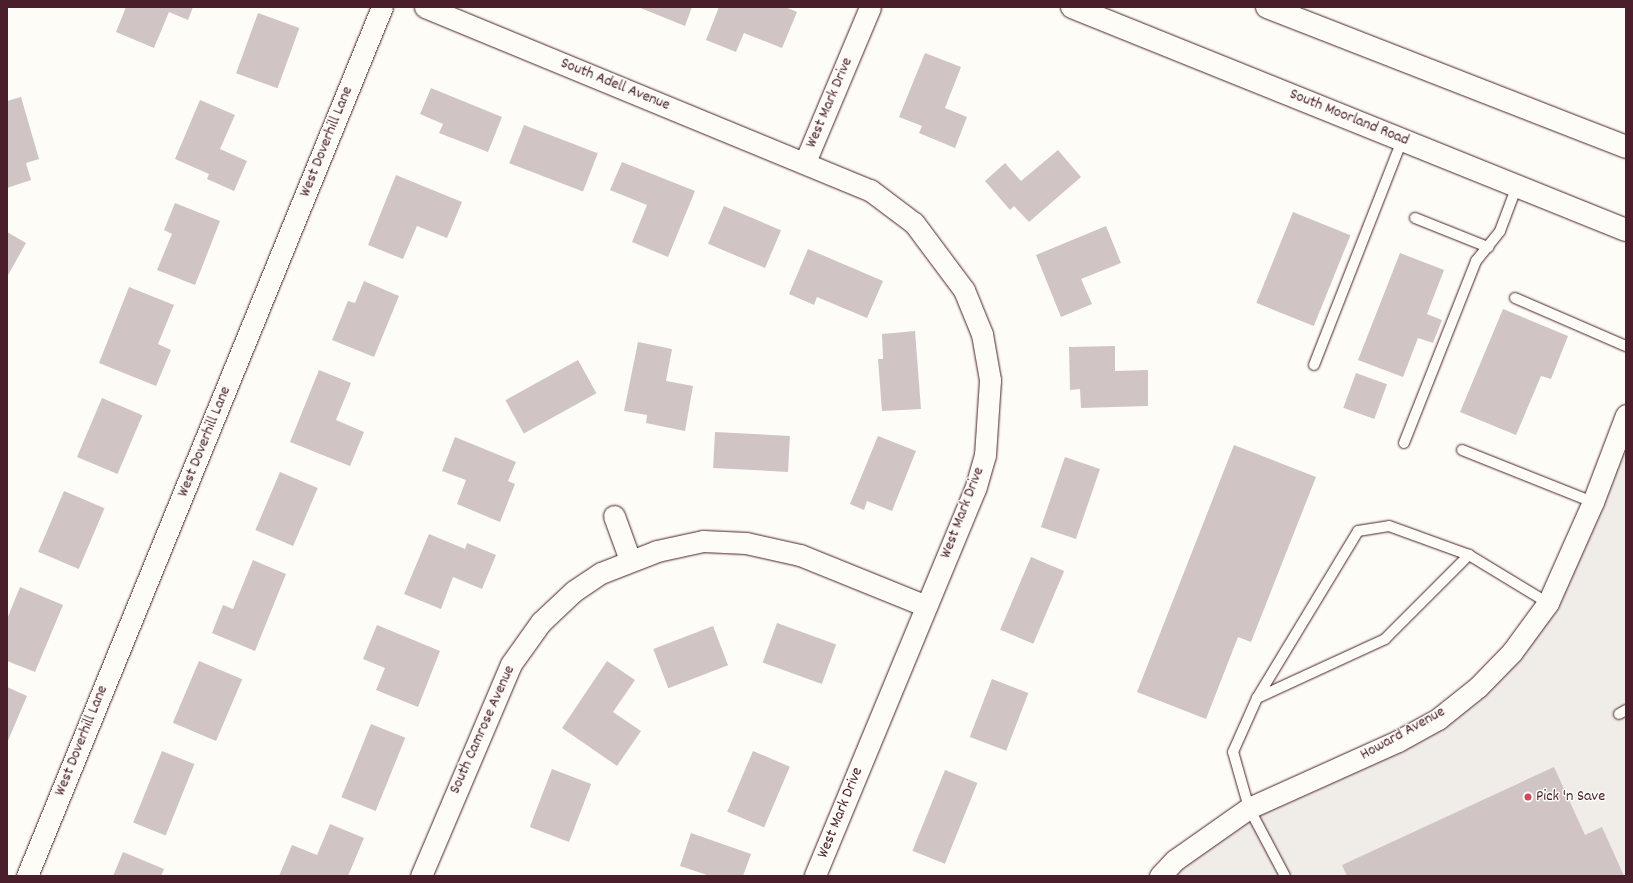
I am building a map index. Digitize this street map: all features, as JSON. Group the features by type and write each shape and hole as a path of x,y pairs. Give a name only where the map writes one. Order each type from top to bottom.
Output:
{"main road":[{"name":"South Moorland Road","path":"1072,7 1626,230"},
{"path":"1267,7 1626,147"}],"street":[{"name":"West Doverhill Lane","path":"27,876 382,7"},
{"name":"South Adell Avenue","path":"425,7 805,162"},
{"name":"West Mark Drive","path":"815,876 975,489 985,455 990,380 982,334 964,290 914,223 870,190 805,162 870,7"},
{"name":"Howard Avenue","path":"1160,876 1175,860 1249,808 1398,741 1438,719 1478,688 1512,652 1548,603 1594,502 1626,415"},
{"path":"614,516 630,560"},
{"name":"South Camrose Avenue","path":"421,876 511,664 541,622 574,591 630,560 703,542 746,543 800,555 926,606"}],"lane":[{"path":"1314,364 1402,140"},
{"path":"1404,443 1476,261 1500,231 1517,186"},
{"path":"1415,218 1488,246"},
{"path":"1515,298 1626,346"},
{"path":"1462,450 1594,502"},
{"path":"1285,876 1249,808 1232,752 1257,698 1358,531 1388,526 1469,554 1548,603"},
{"path":"1257,698 1385,639 1469,554"}],"shaded area":[{"path":"1626,415 1626,876 1160,876 1214,831 1398,741 1527,633"}],"building":[{"path":"126,7 193,7 188,20 169,12 154,48 116,32"},
{"path":"638,7 692,7 685,26"},
{"path":"719,7 785,7 797,12 782,48 744,33 736,52 706,40"},
{"path":"258,13 299,28 277,88 236,73"},
{"path":"925,53 961,67 945,108 967,117 955,148 919,133 922,126 899,117"},
{"path":"431,88 502,117 488,152 439,133 443,124 420,114"},
{"path":"21,97 39,159 26,163 31,180 7,188 7,101"},
{"path":"200,100 235,115 220,149 247,161 234,191 207,179 209,174 175,159"},
{"path":"524,125 598,153 583,192 509,163"},
{"path":"1058,150 1081,177 1029,222 1014,206 1010,210 985,181 1005,163 1021,181"},
{"path":"622,162 695,191 668,257 632,242 647,205 610,190"},
{"path":"396,175 462,202 447,238 417,226 403,259 368,245"},
{"path":"175,203 220,221 195,285 157,270 172,234 164,230"},
{"path":"724,206 781,230 765,268 708,244"},
{"path":"1293,212 1350,235 1314,326 1256,303"},
{"path":"1106,226 1121,263 1081,279 1092,304 1061,317 1036,255"},
{"path":"7,232 26,243 7,277"},
{"path":"808,249 883,281 867,318 817,297 814,305 789,294"},
{"path":"1400,253 1444,270 1427,314 1442,320 1433,343 1418,338 1403,377 1358,360"},
{"path":"364,281 399,296 374,357 332,340 348,301 355,303"},
{"path":"129,287 174,305 158,344 171,350 156,386 99,363"},
{"path":"1503,309 1568,336 1551,379 1541,376 1516,435 1460,412"},
{"path":"915,331 921,409 882,411 878,359 883,359 882,334"},
{"path":"638,342 672,349 666,381 693,386 685,431 646,423 647,415 624,411"},
{"path":"1115,346 1115,371 1148,370 1148,406 1081,408 1080,389 1070,390 1069,347"},
{"path":"578,360 596,393 524,433 505,400"},
{"path":"319,370 351,383 336,420 364,432 350,466 290,442"},
{"path":"1356,373 1387,384 1374,419 1343,408"},
{"path":"102,398 143,415 117,474 77,457"},
{"path":"715,432 790,436 788,472 713,468"},
{"path":"878,436 916,451 892,511 867,501 864,510 850,504"},
{"path":"455,437 516,462 508,481 515,484 500,522 457,504 466,480 442,471"},
{"path":"1234,445 1316,477 1251,642 1238,637 1206,719 1137,692"},
{"path":"1065,457 1100,469 1076,539 1041,527"},
{"path":"280,472 318,488 293,546 255,530"},
{"path":"64,491 105,508 79,569 38,552"},
{"path":"429,534 465,549 467,543 496,555 482,589 453,577 441,609 404,594"},
{"path":"1031,557 1064,571 1033,644 1000,630"},
{"path":"253,560 286,574 255,651 212,633 223,605 233,609"},
{"path":"20,587 63,605 35,672 7,661 7,619"},
{"path":"777,623 836,645 822,684 763,662"},
{"path":"377,625 440,651 418,707 376,690 385,668 363,659"},
{"path":"713,626 728,665 668,688 653,649"},
{"path":"199,661 242,679 216,741 173,723"},
{"path":"607,661 635,680 613,712 641,731 617,766 562,728"},
{"path":"992,679 1028,693 1006,751 970,737"},
{"path":"7,687 27,696 7,743"},
{"path":"371,724 405,738 376,811 341,797"},
{"path":"162,751 194,764 166,836 133,822"},
{"path":"753,751 790,767 764,827 727,812"},
{"name":"Pick 'n Save","path":"1554,767 1585,835 1602,827 1624,876 1347,876 1342,865"},
{"path":"552,769 591,784 569,842 530,827"},
{"path":"945,770 977,783 945,864 912,851"},
{"path":"330,824 364,838 348,876 279,876 292,845 317,855"},
{"path":"691,833 751,854 743,876 710,876 680,866"},
{"path":"123,852 164,869 161,876 113,876"}],"place":[{"name":"Pick 'n Save","path":"1528,797"}]}
